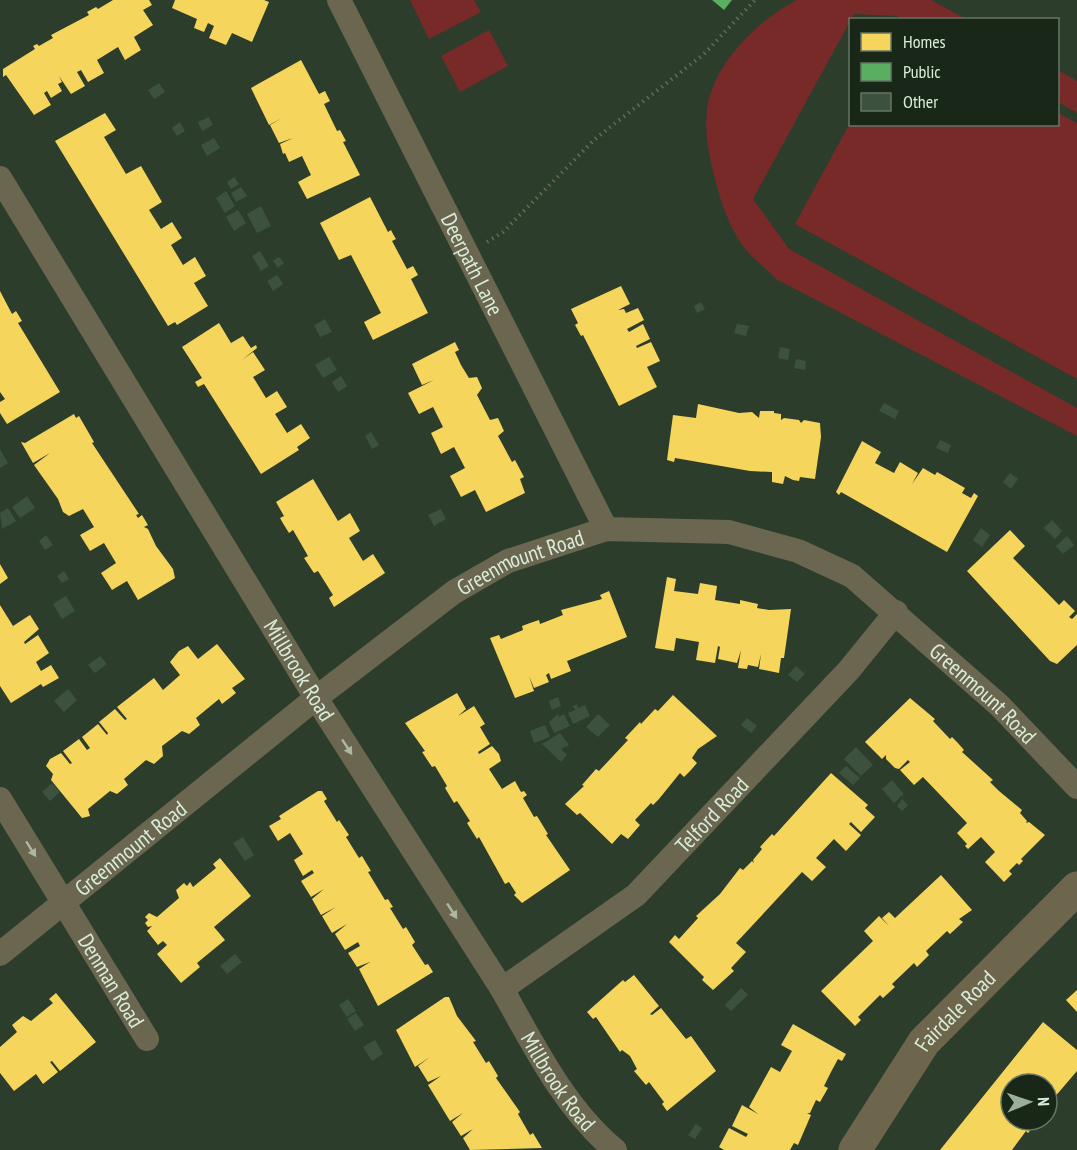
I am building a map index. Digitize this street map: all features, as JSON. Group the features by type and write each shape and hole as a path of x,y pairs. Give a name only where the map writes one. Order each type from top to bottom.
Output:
{"street":[{"name":"Deerpath Lane","path":"339,0 606,529"},
{"name":"Millbrook Road","path":"0,178 315,698 502,989 569,1098 599,1137 615,1150"},
{"name":"Greenmount Road","path":"0,954 315,698 454,592 508,561 606,529 729,532 787,548 852,576 896,612 1000,706 1077,787"},
{"name":"Telford Road","path":"502,989 636,895 849,670 896,612"},
{"name":"Denman Road","path":"0,799 147,1039"},
{"name":"Fairdale Road","path":"855,1150 924,1042 1077,888"}],"path":[{"path":"468,254 503,232 595,139 704,54 755,0"}],"shaded area":[{"path":"410,0 474,0 481,12 429,39"},
{"path":"797,0 931,0 964,18 900,18 854,14 849,18 849,23 753,199 789,249 1077,408 1077,436 776,279 749,254 741,243 731,227 716,183 707,138 707,110 711,93 727,61 753,32"},
{"path":"489,30 508,66 460,92 441,56"},
{"path":"1059,71 1077,81 1077,113 1059,103"},
{"path":"1059,114 1077,123 1077,379 795,224 849,125 1059,126"}],"building: Homes":[{"path":"113,0 149,0 152,5 143,10 153,25 134,37 141,50 125,60 118,47 97,60 104,73 88,82 81,70 77,72 85,86 71,94 59,76 62,82 58,84 62,91 51,98 47,91 44,93 51,105 34,115 6,75 3,77 3,69 35,49 33,46 37,44 39,46 53,38 51,35 89,15 87,12 96,7 98,9"},
{"path":"175,0 264,0 269,2 252,42 232,33 226,45 209,38 214,26 208,23 204,32 194,28 197,19 172,8"},
{"path":"301,60 319,94 325,91 330,101 324,104 337,131 340,130 346,141 343,142 360,175 307,199 298,182 311,175 302,156 289,162 280,144 293,138 279,143 270,125 282,118 269,125 251,88"},
{"path":"105,113 116,130 104,137 126,174 141,166 162,202 149,210 161,229 172,222 182,238 171,245 183,265 195,257 206,276 194,283 208,306 177,325 175,322 168,326 55,141"},
{"path":"370,197 388,232 391,230 396,239 392,241 407,269 413,266 418,275 411,279 428,313 373,340 364,322 381,313 351,255 339,260 320,223"},
{"path":"621,286 630,304 618,310 624,309 626,313 638,308 644,320 627,329 629,332 643,324 650,339 636,346 637,348 651,342 660,361 647,367 657,387 619,406 583,335 581,336 575,325 578,323 571,309"},
{"path":"0,291 12,314 16,311 22,321 18,323 60,392 7,424 0,413 0,402 5,399 0,392"},
{"path":"219,323 231,343 243,336 251,348 256,345 257,348 242,360 253,352 265,370 253,377 266,398 277,391 287,407 275,414 287,433 301,424 310,438 297,447 299,450 261,474 204,384 198,387 195,382 202,378 182,347"},
{"path":"455,342 459,350 455,352 461,365 469,378 477,377 482,388 477,395 490,420 498,418 504,431 498,436 512,462 515,460 524,477 520,479 525,493 486,512 475,490 461,497 450,476 465,468 454,447 441,454 431,433 443,427 433,407 419,414 408,393 434,380 422,385 412,364"},
{"path":"698,404 739,413 752,412 759,418 760,411 774,411 774,413 781,414 781,420 784,418 799,420 801,423 804,420 820,423 821,437 815,479 800,477 799,481 785,476 783,484 772,482 772,472 750,471 675,458 674,462 667,460 673,415 696,418"},
{"path":"74,414 76,418 79,416 94,442 92,443 139,514 136,515 138,518 142,515 148,525 144,527 148,529 156,546 173,569 175,578 138,600 127,581 112,590 101,573 116,563 104,543 90,551 80,535 94,527 83,509 69,516 63,512 58,499 34,465 50,453 33,463 21,442 25,443"},
{"path":"862,441 881,452 875,463 894,473 900,462 918,473 912,484 923,468 935,475 937,472 965,488 962,493 971,498 974,493 978,496 947,552 841,492 839,495 836,492"},
{"path":"313,479 338,521 350,513 360,531 349,538 363,561 373,554 385,573 334,607 329,598 333,595 318,571 314,573 304,558 308,556 293,530 289,533 284,525 280,518 284,516 276,502"},
{"path":"1010,530 1025,546 1013,558 1059,605 1064,600 1075,611 1069,617 1072,619 1077,614 1077,645 1057,664 1050,661 967,571"},
{"path":"0,564 8,578 0,584"},
{"path":"667,577 676,579 674,591 698,594 700,583 717,586 715,600 740,604 740,600 758,604 757,608 769,610 791,609 784,658 781,658 779,673 759,669 761,654 758,667 748,665 747,669 738,668 741,650 737,663 718,659 720,647 718,646 715,663 696,660 699,642 676,638 674,651 655,648"},
{"path":"609,591 627,637 567,661 571,671 551,679 549,673 546,675 549,682 534,688 529,676 534,691 515,698 490,638 499,635 501,639 523,630 522,626 539,620 540,624 563,615 561,610 602,599 600,595"},
{"path":"0,605 13,626 30,615 39,629 24,642 25,644 38,635 49,653 36,662 41,671 51,665 59,678 43,687 41,684 11,703 0,686"},
{"path":"217,644 245,679 232,688 236,693 222,704 219,699 196,718 200,725 189,734 182,731 162,746 163,756 154,764 146,760 124,779 128,785 117,794 110,791 88,809 90,816 82,818 51,780 53,774 46,766 50,759 61,753 70,764 72,763 63,751 79,739 87,750 90,748 82,737 98,724 107,735 108,733 99,722 115,709 125,720 127,719 117,707 154,678 163,690 180,675 170,662 179,651 188,646 198,659"},
{"path":"457,693 466,709 458,716 474,706 485,724 480,727 490,744 478,752 479,754 492,746 499,754 501,761 489,769 502,789 515,781 521,792 524,791 527,795 523,798 534,817 537,816 548,834 546,835 570,870 522,903 514,895 516,893 509,882 505,884 479,837 477,839 467,823 470,821 457,801 454,803 435,766 432,767 422,752 425,751 405,723"},
{"path":"673,695 717,736 698,749 692,758 697,763 691,770 684,777 680,773 659,799 653,805 651,803 635,820 640,825 628,839 621,834 612,844 580,813 577,815 565,804 584,786 582,785 596,769 599,771 628,740 625,738 640,722 641,724 655,709 658,711"},
{"path":"910,698 935,719 933,721 964,750 962,752 993,780 990,782 999,791 1022,810 1020,813 1027,821 1026,823 1029,822 1045,835 1021,859 1023,861 1019,865 1017,863 1009,871 1012,874 1004,882 985,862 995,852 981,837 968,849 965,846 967,844 957,833 967,823 923,777 914,785 900,770 910,762 908,760 899,769 895,768 886,759 886,755 882,759 865,742"},
{"path":"831,773 868,805 865,808 875,817 861,832 851,822 849,824 861,835 846,851 834,839 816,858 826,867 812,881 802,872 736,943 746,952 731,968 734,971 713,990 702,980 704,977 669,942 675,935 679,939 698,918 696,916 720,894 740,868 743,870 752,861 754,863 753,860 762,849 760,847 772,834 774,836"},
{"path":"318,791 322,791 327,799 324,801 337,822 339,820 349,835 346,837 359,858 362,856 371,871 368,872 385,900 388,899 393,907 390,908 403,929 406,927 415,942 412,945 425,965 428,964 433,972 378,1006 359,969 370,962 357,967 348,953 360,946 358,942 345,950 335,934 347,924 332,933 322,916 336,907 321,915 312,899 324,889 311,897 301,881 314,873 312,870 303,876 294,860 303,854 290,833 278,841 269,826 281,819 279,816"},
{"path":"220,858 251,896 214,927 225,940 197,963 200,967 181,983 157,954 167,945 163,941 158,945 147,931 152,926 148,927 145,923 148,920 145,917 149,913 157,917 179,898 176,890 184,883 187,886 190,882 193,887 216,868 213,864"},
{"path":"941,875 972,910 959,919 963,922 950,934 947,931 926,951 929,955 917,967 914,963 892,984 895,987 883,998 880,995 858,1017 861,1020 855,1026 821,991 873,941 864,931 879,916 889,926 882,918 889,912 895,918"},
{"path":"634,975 659,1006 650,1014 652,1015 661,1008 686,1039 691,1036 716,1071 667,1111 662,1104 664,1102 649,1082 646,1085 634,1071 637,1069 630,1056 622,1050 620,1052 596,1017 593,1019 587,1012 623,980 625,982"},
{"path":"1077,990 1077,1012 1066,1000"},
{"path":"56,993 96,1042 60,1071 52,1061 50,1062 58,1072 43,1084 36,1074 14,1091 0,1073 0,1047 17,1032 12,1025 23,1016 31,1021 53,1003 49,999"},
{"path":"445,997 449,997 457,1016 476,1041 473,1042 486,1063 489,1061 498,1076 496,1078 520,1112 518,1114 530,1135 533,1133 542,1148 470,1150 463,1138 473,1129 461,1136 452,1122 463,1113 450,1121 428,1085 441,1076 428,1082 418,1066 430,1057 415,1067 396,1030"},
{"path":"1043,1022 1077,1050 1077,1071 1059,1092 1059,1072 1003,1072"},
{"path":"793,1024 846,1054 842,1061 838,1059 824,1086 828,1088 820,1102 816,1100 810,1113 807,1113 811,1115 798,1145 794,1143 790,1150 724,1150 719,1147 729,1128 746,1137 748,1134 732,1126 742,1105 758,1114 749,1107 771,1067 780,1072 792,1051 781,1045"},
{"path":"999,1077 999,1132 1025,1132 1012,1150 940,1150"}],"building: Public":[{"path":"712,0 732,0 724,10"}],"building: Other":[{"path":"159,83 165,92 154,99 148,90"},
{"path":"209,117 213,125 202,131 198,122"},
{"path":"180,122 185,131 177,136 172,128"},
{"path":"214,138 220,148 207,156 201,145"},
{"path":"234,177 239,184 231,189 227,182"},
{"path":"241,187 247,196 236,202 231,193"},
{"path":"226,191 235,206 225,213 216,198"},
{"path":"261,206 271,226 257,233 247,214"},
{"path":"238,210 246,223 234,231 226,217"},
{"path":"260,251 269,266 261,271 252,256"},
{"path":"279,257 284,263 278,268 273,261"},
{"path":"277,275 283,284 273,291 267,281"},
{"path":"701,302 705,309 697,313 694,306"},
{"path":"325,319 332,332 320,337 314,325"},
{"path":"737,324 749,326 746,336 734,333"},
{"path":"780,347 790,349 788,360 778,358"},
{"path":"329,357 337,370 323,378 315,365"},
{"path":"796,359 806,361 805,370 794,368"},
{"path":"341,376 347,386 338,392 332,382"},
{"path":"884,403 899,411 895,419 879,411"},
{"path":"371,432 379,445 372,449 365,436"},
{"path":"940,440 951,445 948,453 936,448"},
{"path":"0,449 8,463 0,468"},
{"path":"1010,473 1018,479 1011,489 1003,482"},
{"path":"27,496 35,508 20,518 12,507"},
{"path":"8,508 16,521 2,529 0,513"},
{"path":"441,509 446,519 434,526 428,515"},
{"path":"1052,520 1062,531 1055,539 1044,528"},
{"path":"981,528 990,535 982,547 973,540"},
{"path":"46,535 53,545 45,550 39,541"},
{"path":"1067,536 1074,545 1063,554 1056,546"},
{"path":"64,571 69,579 62,583 57,576"},
{"path":"66,596 75,611 62,619 53,604"},
{"path":"100,656 107,664 95,673 88,665"},
{"path":"796,666 805,674 797,682 788,675"},
{"path":"68,689 77,700 64,712 54,701"},
{"path":"558,697 561,706 552,710 549,701"},
{"path":"577,704 578,708 585,705 590,716 573,724 568,713 575,710 573,706"},
{"path":"558,714 559,717 564,714 570,726 554,733 549,722"},
{"path":"598,714 610,725 598,737 586,727"},
{"path":"747,718 757,726 751,733 741,725"},
{"path":"545,725 550,737 534,743 530,731"},
{"path":"560,733 569,745 561,749 567,755 561,762 542,744"},
{"path":"856,747 873,765 861,776 844,759"},
{"path":"846,766 860,778 853,785 839,773"},
{"path":"892,780 904,794 894,803 882,789"},
{"path":"52,783 60,792 50,801 42,792"},
{"path":"902,799 908,805 902,811 897,806"},
{"path":"243,837 254,855 245,861 233,843"},
{"path":"235,954 242,962 227,974 220,966"},
{"path":"741,988 748,995 731,1011 725,1005"},
{"path":"348,999 356,1011 347,1017 339,1005"},
{"path":"356,1013 364,1025 355,1031 347,1019"},
{"path":"375,1040 383,1054 372,1061 363,1047"},
{"path":"696,1124 702,1128 695,1139 688,1135"}]}
